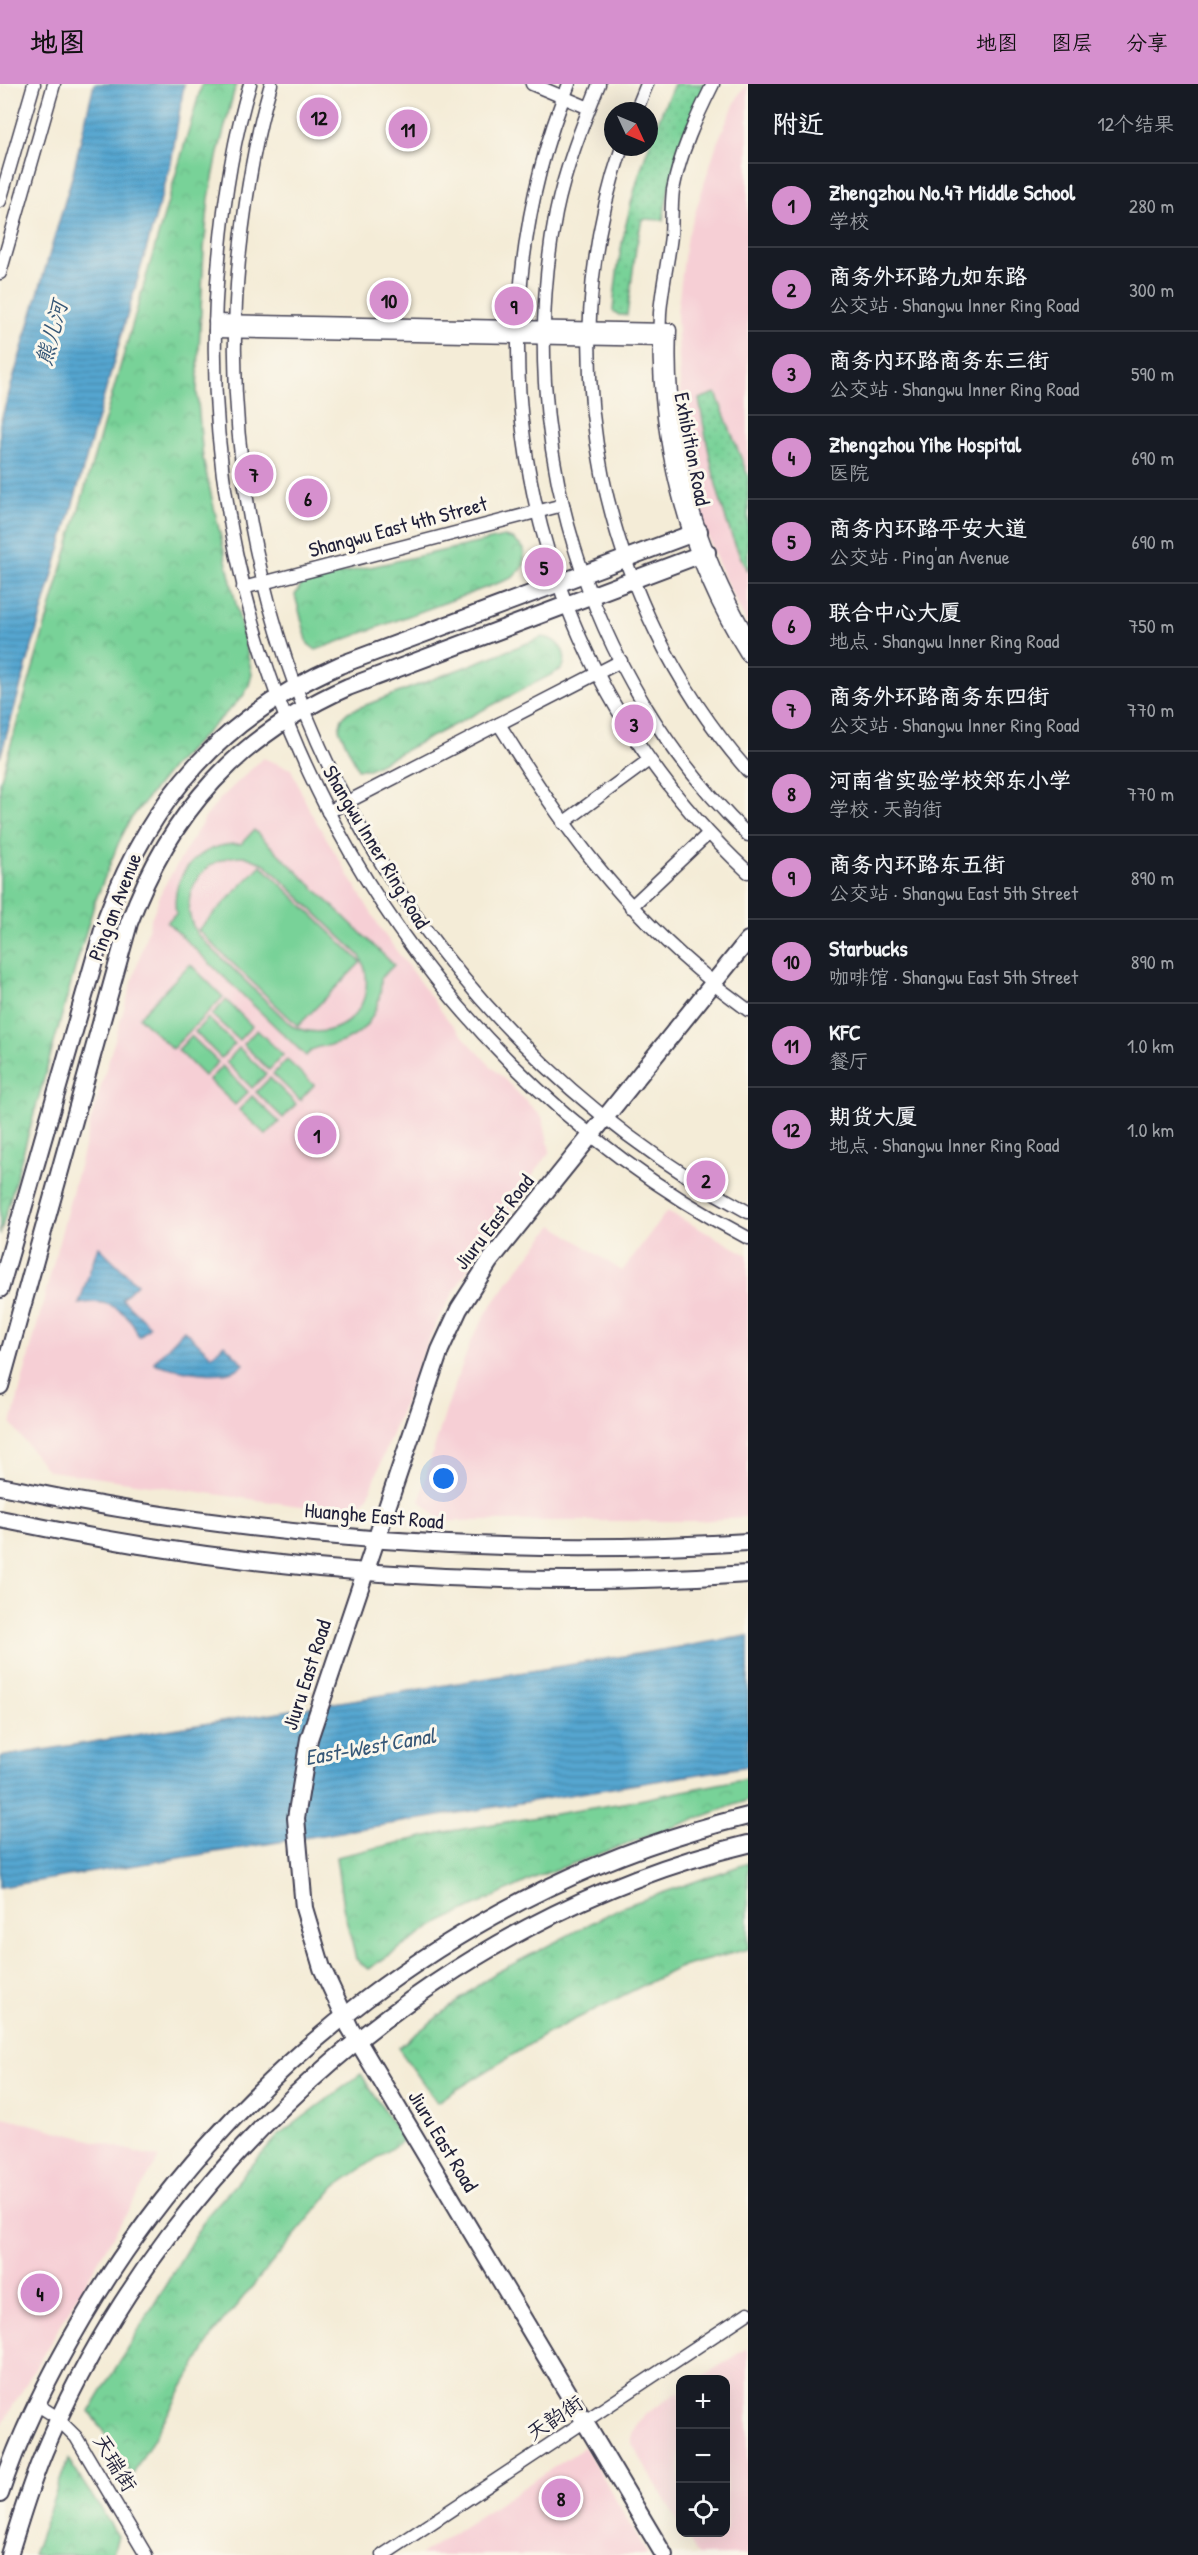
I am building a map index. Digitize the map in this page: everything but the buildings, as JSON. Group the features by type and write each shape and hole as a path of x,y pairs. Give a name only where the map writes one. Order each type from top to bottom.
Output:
{"main road":[{"name":"Ping'an Avenue","path":"0,1289 100,938 125,868 161,806 182,780 232,729 277,696 296,686 340,665 695,533"},
{"name":"Ping'an Avenue","path":"0,1386 122,945 143,886 163,847 200,795 247,747 304,707 348,687 702,554"},
{"name":"Jiuru East Road","path":"717,986 748,940"},
{"name":"Jiuru East Road","path":"674,2555 588,2419 347,2014 321,1942 313,1906 304,1860 305,1818 312,1763 330,1685 448,1353 467,1313 495,1266 608,1120 717,986 748,954"},
{"name":"Huanghe East Road","path":"0,1486 97,1505 200,1521 380,1540 542,1546 661,1546 748,1542"},
{"path":"0,1519 195,1554 369,1572 542,1579 662,1578 748,1574"},
{"path":"0,2494 24,2428 36,2403 97,2294 164,2196 202,2151 270,2079 347,2014 408,1969 536,1894 637,1850 748,1816"},
{"path":"9,2555 28,2496 59,2420 120,2308 186,2213 222,2169 289,2099 361,2038 423,1992 486,1952 548,1919 646,1876 748,1844"},
{"name":"Jiuru East Road","path":"588,2419 664,2555"}],"street":[{"path":"0,201 34,84"},
{"path":"0,273 54,84"},
{"name":"Shangwu Inner Ring Road","path":"250,84 231,165 222,217 215,326 218,437 229,516 243,588 264,664 308,774 328,813 385,909 446,992 528,1078 595,1137 659,1186 748,1238"},
{"name":"Shangwu Inner Ring Road","path":"272,84 243,219 235,327 239,435 249,512 263,583 281,646 327,765 346,803 402,897 462,978 536,1057 608,1120 671,1167 748,1212"},
{"path":"532,84 566,90"},
{"path":"553,84 591,104"},
{"path":"590,84 591,104"},
{"path":"599,84 569,161 557,211 549,267 545,333 548,420 563,504 591,596 621,661 649,712 676,753 712,798 748,835"},
{"path":"640,102 647,84"},
{"name":"Exhibition Road","path":"713,84 689,137 674,189 665,335 673,424 695,533 732,629 748,656"},
{"path":"566,90 544,155 526,234 518,333 522,423 537,511 565,605 597,674 626,727 649,760 708,834 748,872"},
{"path":"620,156 605,209 597,251 590,334 590,382 596,438 607,494 625,559 646,611 687,688 748,771"},
{"path":"215,326 665,335"},
{"name":"Shangwu East 4th Street","path":"243,588 563,504"},
{"name":"Exhibition Road","path":"702,554 748,636"},
{"path":"328,813 621,661"},
{"path":"499,724 563,823 605,878 690,963 748,1010"},
{"path":"563,823 649,760"},
{"path":"632,907 708,834"},
{"name":"天韵街","path":"383,2555 748,2313"},
{"name":"天瑞街","path":"36,2403 59,2420 76,2437 146,2555"}],"shaded area":[{"path":"748,85 748,627 721,571 699,514 689,472 682,433 677,313 686,242 717,143 739,94"},
{"path":"263,758 291,769 310,811 384,934 448,1020 543,1118 550,1151 469,1267 439,1318 421,1358 368,1497 356,1506 322,1509 50,1471 45,1468 11,1424 94,1109 151,919 163,888 205,818 220,799"},
{"path":"667,1211 748,1255 748,1517 699,1521 441,1521 420,1501 431,1458 471,1341 487,1312 514,1274 553,1225 622,1271"},
{"path":"0,2116 159,2158 0,2428"},
{"path":"748,2347 748,2555 698,2555 687,2537 730,2537 730,2375 705,2375"},
{"path":"676,2394 676,2518 632,2444 632,2434 637,2423"},
{"path":"585,2447 648,2555 420,2555"}],"green space":[{"path":"202,84 236,84 209,198 204,249 197,391 203,459 252,674 243,696 171,768 130,820 118,844 95,902 0,1235 0,782"},
{"path":"674,84 707,84 669,187 663,220 642,219 627,315 619,315 613,311 620,251 633,194 645,156 658,156 658,121"},
{"path":"716,393 748,476 748,572 738,552 723,509 699,399"},
{"path":"504,537 513,539 524,549 524,566 512,578 316,650 308,644 295,595 303,582"},
{"path":"543,637 558,644 561,648 565,658 562,669 369,769 358,769 339,729 342,718 348,712"},
{"path":"254,830 394,965 381,978 379,999 371,1018 358,1033 349,1039 333,1045 318,1047 306,1056 167,922 176,914 175,899 178,885 183,873 191,863 201,854 213,848 241,844","holes":["244,856 265,864 360,956 366,973 366,990 361,1005 353,1017 341,1026 326,1031 310,1031 292,1026 197,934 191,920 189,906 191,893 204,870 229,858"]},
{"path":"261,865 361,962 298,1026 198,930"},
{"path":"190,964 223,997 172,1049 139,1017"},
{"path":"226,1000 252,1026 239,1040 212,1015"},
{"path":"208,1018 235,1044 221,1058 195,1032"},
{"path":"257,1030 283,1055 269,1070 243,1044"},
{"path":"191,1036 218,1062 204,1076 178,1050"},
{"path":"239,1048 266,1074 252,1088 226,1062"},
{"path":"287,1060 314,1085 300,1100 273,1074"},
{"path":"222,1066 248,1092 235,1105 209,1080"},
{"path":"270,1078 296,1104 283,1118 256,1092"},
{"path":"252,1096 279,1122 266,1135 239,1110"},
{"path":"748,1778 748,1800 536,1877 435,1925 368,1969 356,1959 343,1907 336,1857 445,1832 629,1802"},
{"path":"748,1863 748,1949 678,1968 546,2034 437,2102 398,2048 490,1976 622,1907"},
{"path":"361,2074 403,2140 335,2187 216,2330 132,2476 90,2411 207,2216 278,2136"},
{"path":"68,2459 118,2536 112,2555 33,2555"}],"water":[{"name":"熊儿河","path":"94,84 184,84 171,163 0,758 0,424 72,177"},
{"path":"98,1246 137,1284 122,1299 150,1326 139,1337 128,1317 116,1308 95,1302 79,1304"},
{"path":"184,1330 212,1356 224,1344 244,1364 226,1372 202,1373 156,1364 154,1362"},
{"name":"East-West Canal","path":"748,1636 748,1766 0,1887 0,1757"}],"place":[{"name":"期货大厦","path":"319,117"},
{"name":"KFC","path":"408,129"},
{"name":"Starbucks","path":"389,300"},
{"name":"商务内环路东五街","path":"514,306"},
{"name":"商务外环路商务东四街","path":"254,474"},
{"name":"联合中心大厦","path":"308,498"},
{"name":"商务内环路平安大道","path":"544,567"},
{"name":"商务内环路商务东三街","path":"634,724"},
{"name":"Zhengzhou No.47 Middle School","path":"317,1135"},
{"name":"商务外环路九如东路","path":"706,1180"},
{"name":"Zhengzhou Yihe Hospital","path":"40,2293"},
{"name":"河南省实验学校郑东小学","path":"561,2498"}]}
